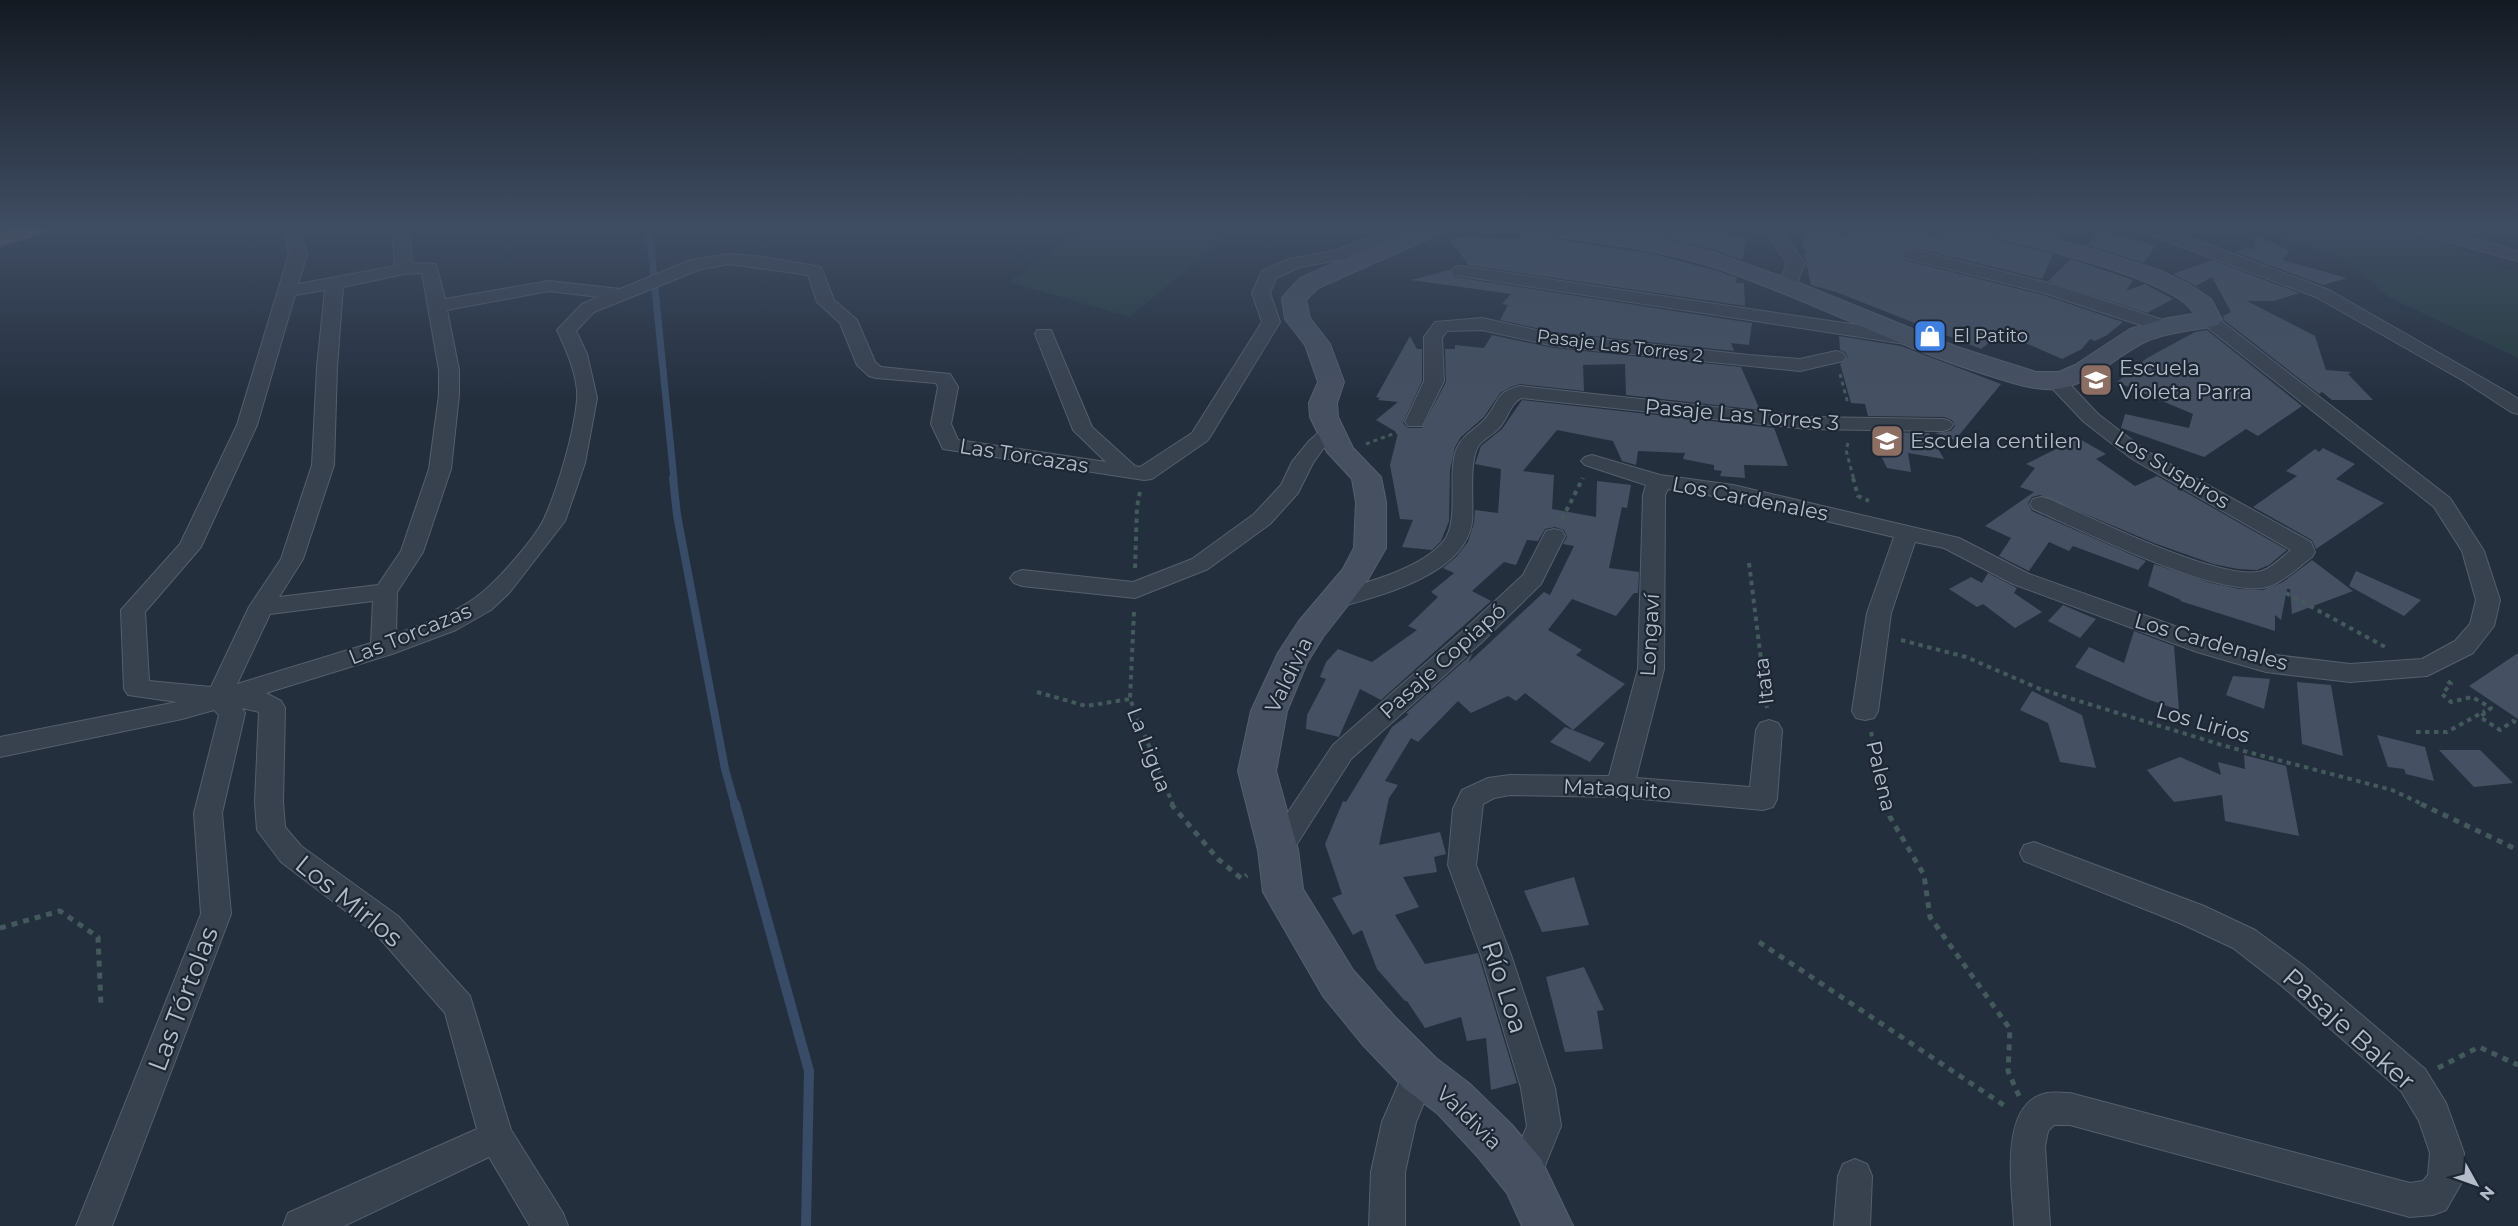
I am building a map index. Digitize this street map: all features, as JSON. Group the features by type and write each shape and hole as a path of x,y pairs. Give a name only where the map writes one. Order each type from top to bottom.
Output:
{"street":[{"path":"288,285 247,425 190,547 133,610 137,689 218,698 261,607 292,559 323,465 327,367 334,285"},
{"path":"286,291 321,285"},
{"path":"383,648 385,592 412,552 440,469 450,370 433,285"},
{"name":"Las Torcazas","path":"0,747 182,710 383,648 447,624 483,604 530,554 554,521 574,463 587,398 578,354 567,330 588,308 644,285"},
{"name":"Las Torcazas","path":"820,285 826,302 848,320 867,364 876,372 943,378 948,387 941,424 950,445 1136,472"},
{"path":"1044,334 1083,429 1136,472 1200,437 1271,322 1261,293 1264,285"},
{"name":"Valdivia","path":"1307,285 1298,291 1294,298 1294,307 1298,318 1317,344 1326,364 1331,382 1323,403 1324,417 1337,442 1366,477 1371,502 1372,525 1370,548 1356,574 1311,629 1290,661 1269,711 1257,771 1278,850 1283,892 1332,973 1379,1031 1420,1073 1454,1099 1524,1176 1548,1226"},
{"path":"1552,285 1913,339"},
{"path":"2038,285 2164,327"},
{"path":"1788,286 1913,339 1997,369 2037,379 2056,381 2074,375 2129,339 2164,327 2209,320 2206,307 2173,285"},
{"path":"2297,285 2333,299 2483,382 2518,408"},
{"path":"437,306 549,286 622,294"},
{"name":"Los Cardenales","path":"1592,461 1657,481 1733,492 1959,546 1999,569 2060,594 2206,646 2266,663 2350,673 2427,667 2464,647 2481,626 2488,600 2473,551 2442,503 2209,320"},
{"name":"Pasaje Las Torres 2","path":"1415,422 1434,381 1433,337 1442,326 1482,324 1554,340 1749,361 1800,365 1836,357 1797,323"},
{"name":"Los Suspiros","path":"2056,381 2091,418 2139,455 2303,547 2304,552 2262,580"},
{"name":"Pasaje Las Torres 3","path":"1336,600 1398,580 1445,554 1455,543 1467,449 1474,438 1495,419 1503,401 1512,393 1542,394 1806,423 1943,425"},
{"path":"1022,578 1135,590 1200,564 1262,519 1283,496 1316,445 1337,442"},
{"name":"Longaví","path":"1620,787 1652,669 1654,495 1657,481"},
{"path":"2042,504 2152,550 2225,577 2262,580"},
{"name":"Palena","path":"1865,711 1880,613 1907,532"},
{"name":"Pasaje Copiapó","path":"1278,850 1342,752 1473,636 1533,579 1554,536"},
{"path":"261,607 385,592"},
{"name":"Los Mirlos","path":"218,698 256,700 273,708 269,802 271,830 291,854 387,925 459,1006 496,1137 550,1226"},
{"name":"Las Tórtolas","path":"94,1226 216,914 208,813 232,713 218,698"},
{"name":"Itata","path":"1763,799 1770,730"},
{"name":"Mataquito","path":"1472,797 1488,788 1510,785 1620,787 1763,799"},
{"name":"Río Loa","path":"1472,797 1467,809 1462,865 1496,955 1538,1088 1544,1126 1524,1176"},
{"name":"Pasaje Baker","path":"2030,1134 2047,1109 2070,1109 2410,1200 2433,1198 2445,1180 2447,1153 2434,1114 2413,1080 2293,976 2244,939 2193,915 2034,853"},
{"path":"1387,1226 1390,1162 1399,1122 1420,1073"},
{"path":"2030,1134 2032,1226"},
{"path":"301,1226 496,1137"},
{"path":"1852,1226 1855,1176"}],"path":[{"path":"1337,442 1393,435 1415,422"},
{"path":"1854,424 1846,450 1858,496 1889,509 1907,532"},
{"path":"1554,536 1592,461"},
{"name":"La Ligua","path":"1136,472 1135,590 1130,699 1169,801 1218,859 1242,879 1278,850"},
{"name":"Itata","path":"1749,563 1770,730"},
{"path":"2262,580 2393,651"},
{"name":"Los Lirios","path":"1876,633 1966,657 2040,689 2225,746 2392,790 2518,850"},
{"path":"2427,667 2451,684 2442,694 2451,702 2472,697 2491,708"},
{"path":"1037,692 1086,706 1130,699"},
{"path":"2491,708 2480,717 2500,730 2513,721 2518,724"},
{"path":"2416,732 2447,732 2491,708"},
{"name":"Palena","path":"1865,711 1890,817 1924,875 1930,917 2010,1029 2008,1071 2030,1134"},
{"path":"0,928 60,911 98,937 101,1005"},
{"path":"1759,942 2030,1134"},
{"path":"2413,1080 2479,1047 2518,1065"}],"green space":[{"path":"1020,285 1168,285 1130,317"},
{"path":"2375,285 2518,285 2518,358 2388,297"}],"building":[{"path":"1448,285 1507,285 1752,323 1749,345 1731,343 1734,351 1554,332 1500,320 1508,305 1502,304 1511,294"},
{"path":"1604,285 1744,285 1745,306"},
{"path":"1812,285 2004,285 2043,295 2123,322 2107,335 2095,341 2090,339 2082,349 2062,359 2005,334 2001,334 1981,349 1836,292"},
{"path":"2061,285 2130,285 2126,291 2147,285 2173,299 2147,313"},
{"path":"2216,285 2278,285 2299,293 2274,301 2247,301 2315,336 2326,370 2352,372 2348,374 2373,400 2332,400 2322,392 2319,394 2224,320 2223,316 2231,312"},
{"path":"2207,330 2302,406 2258,436 2246,429 2204,457 2121,428 2125,414 2189,428 2193,414 2117,382 2147,358 2195,332"},
{"path":"1492,335 1554,348 1741,367 1760,410 1626,395 1625,364 1583,365 1584,391 1520,384 1511,387 1500,393 1484,417 1461,437 1455,447 1450,470 1449,521 1441,541 1432,550 1402,547 1413,520 1400,519 1390,465 1398,433 1376,420 1398,402 1378,400 1380,398 1376,397 1410,336 1417,349 1422,349 1422,381 1403,423 1408,428 1422,428 1446,382 1445,349 1455,349 1455,345 1484,348"},
{"path":"1839,336 1901,346 2001,384 1955,440 1935,433 1951,431 1955,426 1952,420 1944,417 1868,416 1865,404 1851,403 1840,364 1848,357 1840,350"},
{"path":"1522,400 1774,428 1788,466 1744,465 1745,478 1720,476 1722,471 1714,470 1714,465 1683,459 1685,453 1638,451 1636,465 1622,461 1613,441 1557,430 1523,471 1554,475 1552,509 1596,517 1597,481 1631,485 1627,508 1622,507 1609,568 1639,572 1638,593 1634,593 1616,616 1572,599 1548,630 1582,650 1576,655 1625,684 1573,730 1525,693 1516,701 1508,696 1471,713 1458,701 1418,742 1411,738 1385,781 1398,785 1389,798 1379,845 1440,832 1446,854 1434,857 1437,872 1403,877 1419,907 1395,915 1425,964 1478,953 1517,1083 1491,1090 1486,1038 1467,1041 1461,1017 1425,1028 1407,1001 1377,969 1362,930 1353,935 1332,898 1342,894 1325,844 1343,801 1346,802 1392,727 1409,714 1406,713 1473,653 1468,663 1544,592 1550,595 1574,546 1563,544 1567,537 1564,530 1555,527 1545,529 1538,541 1527,540 1516,565 1504,562 1472,591 1491,601 1381,700 1360,689 1339,737 1306,729 1307,715 1326,679 1320,677 1326,662 1338,649 1372,662 1417,630 1408,626 1438,597 1431,592 1454,573 1443,568 1468,542 1474,523 1475,510 1498,513 1501,469 1475,464 1481,446 1502,429"},
{"path":"1872,432 1929,433 1944,459 1908,453 1911,472 1887,468 1880,454 1877,454"},
{"path":"2078,438 2106,454 2096,459 2135,486 2157,476 2287,550 2269,565 2257,570 2213,564 2154,543 2040,495 2032,497 2028,503 2032,511 2146,561 2138,570 2073,546 2069,551 2049,542 2029,571 1999,556 2011,538 1985,526 2034,492 2020,487 2035,468 2026,464"},
{"path":"2323,448 2355,464 2336,479 2384,503 2316,549 2312,540 2253,507 2297,476 2286,471 2315,449 2319,452"},
{"path":"2312,560 2353,591 2292,614 2290,589 2287,589 2281,620 2275,615 2275,631 2180,601 2148,586 2154,564 2211,583 2239,589 2263,590 2283,582"},
{"path":"2356,571 2421,600 2404,616 2349,586"},
{"path":"1988,573 2017,588 2014,593 2042,612 2015,628 1983,604 1977,607 1949,589 1971,577 1982,583"},
{"path":"2063,605 2096,619 2080,638 2048,621"},
{"path":"2134,631 2174,646 2179,710 2147,699 2075,667 2089,647 2124,663"},
{"path":"2518,653 2518,719 2469,686"},
{"path":"2233,676 2270,679 2264,709 2226,695"},
{"path":"2297,682 2331,685 2343,756 2302,744"},
{"path":"2032,691 2082,715 2096,768 2060,762 2048,723 2020,710"},
{"path":"1565,727 1605,743 1590,762 1550,742"},
{"path":"2377,735 2425,747 2434,781 2406,774 2404,769 2388,767"},
{"path":"2439,750 2480,750 2513,783 2474,787"},
{"path":"2244,755 2286,766 2299,836 2225,821 2222,795 2174,802 2147,770 2180,757 2221,775 2218,762 2245,769"},
{"path":"1574,877 1589,925 1542,932 1524,891"},
{"path":"1584,967 1604,1010 1597,1011 1603,1049 1565,1052 1546,977"}],"waterway":[{"path":"655,285 674,480"},
{"path":"673,478 677,515 725,769 735,805"},
{"path":"735,804 809,1071 806,1226"}],"place":[{"name":"El Patito","path":"1930,336"},
{"name":"Escuela Violeta Parra","path":"2096,380"},
{"name":"Escuela centilen","path":"1887,441"}]}
